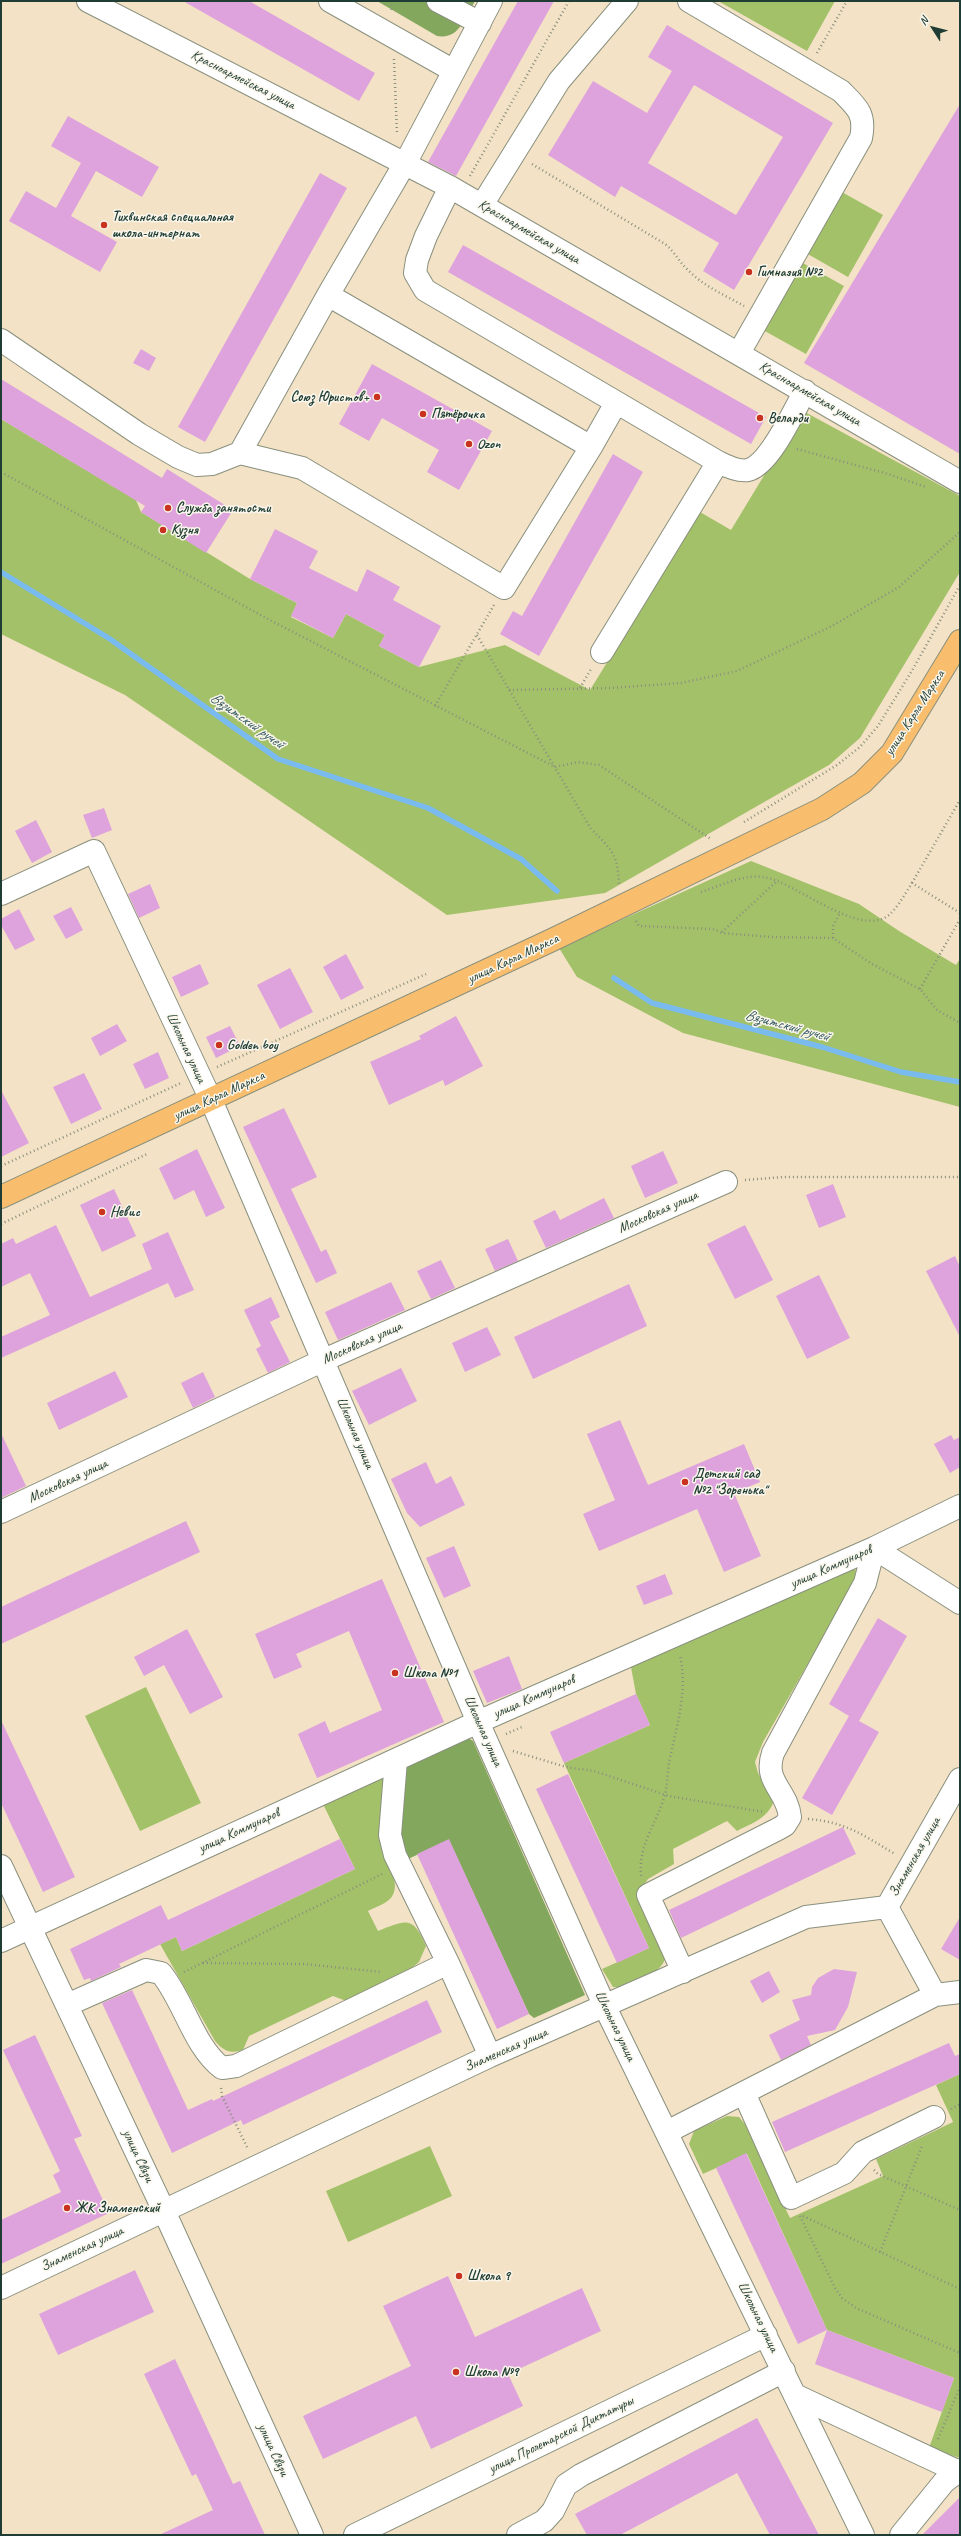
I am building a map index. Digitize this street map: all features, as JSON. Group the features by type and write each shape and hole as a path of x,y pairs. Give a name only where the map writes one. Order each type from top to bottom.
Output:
{"main road":[{"name":"улица Карла Маркса","path":"1,1197 552,940 597,917 822,810 862,783 892,753 960,641"}],"street":[{"name":"Красноармейская улица","path":"88,1 406,160 960,482"},
{"path":"330,1 454,72"},
{"path":"438,1 480,23"},
{"path":"240,453 328,295 406,160 491,1"},
{"path":"482,205 559,81 627,1"},
{"path":"689,1 841,91 859,108 864,125 861,138 739,353"},
{"path":"456,190 417,260 415,273 424,290 718,462 732,468 748,470 766,459 805,391"},
{"path":"328,295 591,447"},
{"path":"1,340 139,434 178,457 197,465 212,464 240,453 302,468 504,588 591,447 616,403"},
{"path":"602,652 718,462"},
{"name":"Школьная улица","path":"1,894 94,851 211,1100 324,1360 478,1722 605,2007 863,2535"},
{"name":"Московская улица","path":"1,1512 324,1360 726,1182"},
{"name":"улица Коммунаров","path":"1,1941 478,1722 874,1548 960,1506"},
{"path":"683,1972 648,1895 785,1825 790,1817 789,1807 771,1776 769,1766 773,1753 865,1583 874,1548 960,1604"},
{"path":"396,1760 390,1836 400,1864 448,1963 490,2056"},
{"name":"Знаменская улица","path":"1,2288 490,2056 605,2007 806,1917 886,1907 960,1779"},
{"name":"улица Связи","path":"1,1866 164,2211 312,2535"},
{"path":"886,1907 935,1995"},
{"path":"67,2005 146,1970 161,1973 168,1980 210,2059 222,2068 236,2066 448,1963"},
{"path":"667,2132 935,1995 960,1992"},
{"path":"744,2093 791,2198 844,2173 864,2152 934,2117"},
{"name":"улица Пролетарской Диктатуры","path":"355,2535 766,2335"},
{"path":"518,2535 544,2521 553,2511 566,2485 581,2475 784,2372"},
{"path":"795,2395 958,2471 944,2482 901,2535"}],"path":[{"path":"391,1 396,130 406,160"},
{"path":"456,190 570,1"},
{"path":"807,71 848,1"},
{"path":"514,154 665,244 677,254 686,269 696,278 760,316"},
{"path":"775,442 888,474 929,488"},
{"path":"1,472 266,618 555,767 578,762 599,765 713,841 707,844"},
{"path":"509,690 611,688 681,683 737,671 832,626 899,587 960,532"},
{"path":"740,825 837,765 860,747 878,726 910,675 960,585"},
{"path":"436,706 504,588"},
{"path":"477,635 591,829 610,849 618,864 619,889 626,886"},
{"path":"697,894 742,879 761,877 778,880 840,913 874,922 888,916 912,883 960,800"},
{"path":"722,933 778,880"},
{"path":"912,883 960,913"},
{"path":"833,938 833,926 840,913"},
{"path":"634,917 639,926 713,929 722,933 772,937 833,938 872,964 920,989 938,1010 960,1023"},
{"path":"920,989 960,919"},
{"path":"1,1166 198,1075"},
{"path":"726,1182 784,1177 960,1177"},
{"path":"648,1895 641,1876 640,1863 643,1845 665,1795 682,1695 684,1671 680,1654"},
{"path":"488,1743 566,1767 594,1772 665,1795 790,1817 832,1821 852,1828 912,1864"},
{"path":"168,1980 400,1864"},
{"path":"202,1963 304,1964 388,1973"},
{"path":"222,2068 220,2084 222,2096 257,2167"},
{"path":"880,2252 934,2117"},
{"path":"864,2152 871,2167 878,2174 960,2210"},
{"path":"960,2289 798,2214 835,2288 842,2298 856,2308 960,2353"}],"green space":[{"path":"377,1 475,1 464,21 456,31 451,35 437,36"},
{"path":"718,1 835,1 807,51"},
{"path":"840,191 883,215 848,277 806,253"},
{"path":"801,262 844,286 806,354 763,330"},
{"path":"803,411 960,496 960,572 860,738 829,765 605,893 447,915 125,695 1,634 1,419 136,500 141,512 250,579 297,603 291,617 333,638 346,614 385,635 379,646 419,667 505,645 590,690 700,512 731,530"},
{"path":"751,861 859,904 899,931 956,965 960,959 960,1107 683,1033 577,977 559,948"},
{"path":"848,1566 856,1570 854,1583 763,1742 755,1762 758,1773 774,1800 772,1806 764,1816 737,1831 727,1821 673,1849 674,1864 648,1879 641,1889 666,1954 664,1961 661,1967 641,1979 619,1987 613,1987 602,1969 649,1948 564,1763 650,1725 636,1694 631,1667"},
{"path":"146,1687 201,1803 140,1831 85,1716"},
{"path":"465,1736 473,1741 585,1995 534,2018 529,2014 449,1840 408,1859 403,1848 400,1812 406,1763"},
{"path":"380,1776 386,1780 381,1824 382,1851 385,1861 395,1881 395,1886 394,1892 390,1899 368,1911 378,1931 395,1924 402,1923 408,1923 417,1929 426,1946 419,1962 404,1974 349,2002 333,1996 249,2036 243,2050 234,2052 227,2051 215,2041 160,1944 176,1937 182,1951 355,1869 322,1802"},
{"path":"960,2074 960,2458 929,2448 954,2378 827,2330 747,2154 703,2174 689,2144 694,2131 727,2116 739,2117 745,2124 790,2218 883,2176 876,2159 953,2122 936,2085"},
{"path":"430,2146 452,2196 348,2242 326,2191"}],"building":[{"path":"183,1 249,1 375,73 359,101"},
{"path":"518,1 554,1 456,176 428,162"},
{"path":"667,25 833,123 734,290 703,271 719,243 621,186 615,197 548,155 593,81 647,113 672,71 648,57","holes":["694,85 783,137 736,215 648,163"]},
{"path":"960,104 960,454 804,363"},
{"path":"68,116 159,167 142,197 96,171 71,216 117,242 100,272 9,221 26,191 56,208 81,163 51,146"},
{"path":"320,173 347,188 205,442 178,427"},
{"path":"463,245 766,417 751,444 448,272"},
{"path":"141,349 156,358 149,371 133,363"},
{"path":"372,364 492,431 459,490 427,472 439,450 382,418 369,441 339,424"},
{"path":"1,379 162,478 167,469 233,510 206,553 141,512 145,506 1,419"},
{"path":"613,454 643,472 539,656 500,634 513,611 522,616"},
{"path":"275,529 318,551 309,568 357,592 367,569 400,587 393,600 441,626 419,667 379,646 385,635 346,614 333,638 291,616 297,603 250,579"},
{"path":"104,808 112,830 92,838 83,815"},
{"path":"36,820 52,852 32,863 15,831"},
{"path":"150,884 160,908 139,918 128,894"},
{"path":"71,907 83,930 66,939 53,916"},
{"path":"19,909 35,940 15,950 1,925 1,919"},
{"path":"346,954 364,988 341,1000 323,967"},
{"path":"200,964 209,984 181,997 172,977"},
{"path":"290,968 313,1012 280,1029 257,985"},
{"path":"456,1016 483,1066 445,1086 443,1080 389,1105 370,1062 421,1039 419,1036"},
{"path":"117,1024 127,1041 100,1056 91,1038"},
{"path":"230,1026 240,1046 216,1058 206,1037"},
{"path":"158,1052 169,1078 145,1089 133,1064"},
{"path":"84,1073 102,1109 71,1124 53,1087"},
{"path":"1,1090 29,1143 1,1157"},
{"path":"284,1108 317,1177 291,1189 321,1252 326,1249 337,1273 316,1283 243,1127"},
{"path":"197,1149 225,1208 206,1217 194,1190 174,1200 159,1168"},
{"path":"663,1151 678,1183 645,1198 631,1166"},
{"path":"833,1184 846,1217 819,1228 806,1195"},
{"path":"114,1189 136,1236 102,1252 80,1205"},
{"path":"604,1198 614,1218 546,1248 533,1221 555,1210 560,1220"},
{"path":"56,1225 90,1297 152,1269 142,1244 168,1232 194,1290 175,1298 168,1283 1,1358 1,1337 50,1315 30,1273 1,1287 1,1244 13,1238 16,1244"},
{"path":"745,1225 773,1280 735,1299 707,1244"},
{"path":"508,1239 518,1261 495,1271 485,1249"},
{"path":"955,1256 960,1267 960,1337 926,1271"},
{"path":"441,1260 455,1288 431,1299 417,1271"},
{"path":"819,1275 850,1338 807,1359 776,1296"},
{"path":"391,1282 405,1310 338,1340 325,1312"},
{"path":"629,1284 647,1326 533,1379 514,1337"},
{"path":"271,1297 280,1317 270,1322 290,1362 268,1373 256,1349 261,1346 244,1310"},
{"path":"487,1327 501,1355 465,1372 452,1343"},
{"path":"401,1368 417,1401 369,1425 352,1391"},
{"path":"115,1371 128,1397 59,1430 47,1403"},
{"path":"203,1372 215,1397 193,1408 181,1383"},
{"path":"620,1420 648,1485 744,1444 760,1482 734,1493 761,1556 724,1572 697,1509 599,1551 583,1514 615,1500 587,1434"},
{"path":"1,1433 26,1486 1,1498"},
{"path":"951,1435 954,1440 960,1437 960,1467 950,1473 934,1444"},
{"path":"426,1462 436,1484 451,1476 465,1505 420,1527 407,1513 391,1479"},
{"path":"186,1521 200,1552 1,1644 1,1607"},
{"path":"454,1546 471,1586 444,1598 426,1558"},
{"path":"665,1574 673,1594 644,1605 636,1586"},
{"name":"Школа №1","path":"382,1579 444,1722 317,1778 298,1734 325,1721 330,1733 382,1710 349,1631 296,1654 302,1667 274,1679 255,1634"},
{"path":"878,1618 907,1636 859,1721 879,1732 832,1815 802,1798 849,1716 829,1704"},
{"path":"187,1629 223,1697 190,1714 164,1665 144,1676 134,1657"},
{"path":"509,1656 522,1689 487,1703 473,1671"},
{"path":"636,1694 650,1725 564,1763 550,1732"},
{"path":"1,1720 75,1877 43,1892 1,1803"},
{"path":"568,1774 649,1948 617,1963 536,1789"},
{"path":"843,1827 856,1854 681,1938 669,1910"},
{"path":"340,1839 355,1869 182,1951 176,1937 119,1964 121,1967 91,1981 90,1978 84,1980 70,1949 161,1905 168,1920"},
{"path":"449,1839 529,2014 497,2029 417,1854"},
{"path":"960,1917 960,1960 941,1949"},
{"path":"834,1969 857,1972 848,2007 835,2030 807,2036 811,2045 781,2060 769,2035 800,2020 792,2000 811,1995 812,1987 818,1978"},
{"path":"769,1971 780,1992 762,2003 750,1981"},
{"path":"132,1990 188,2110 212,2099 213,2101 427,2000 442,2032 243,2125 241,2120 172,2153 102,2003"},
{"path":"35,2035 82,2136 74,2139 109,2213 1,2264 1,2220 61,2192 53,2175 60,2171 3,2050"},
{"path":"949,2043 955,2056 960,2054 960,2074 785,2152 772,2122"},
{"path":"746,2153 827,2330 798,2344 716,2168"},
{"path":"135,2270 154,2312 58,2355 39,2314"},
{"name":"Школа №9","path":"448,2276 475,2337 582,2288 601,2331 508,2374 523,2406 431,2449 416,2416 323,2459 303,2416 411,2366 383,2306"},
{"path":"827,2330 954,2378 942,2412 815,2364"},
{"path":"175,2359 233,2484 240,2481 265,2535 159,2535 213,2510 196,2474 192,2476 144,2374"},
{"path":"757,2418 819,2535 770,2535 737,2473 620,2535 587,2535 575,2514"},
{"path":"960,2497 960,2535 922,2535"}],"waterway":[{"name":"Вязитский ручей","path":"1,572 110,639 278,759 428,808 521,859 557,891"},
{"name":"Вязитский ручей","path":"614,978 652,1003 822,1047 901,1072 960,1082"}],"place":[{"name":"Тихвинская специальная школа-интернат","path":"104,225"},
{"name":"Гимназия №2","path":"749,272"},
{"name":"Союз Юристов+","path":"377,397"},
{"name":"Пятёрочка","path":"423,414"},
{"name":"Веларди","path":"760,418"},
{"name":"Ozon","path":"469,444"},
{"name":"Служба занятости","path":"168,508"},
{"name":"Кузня","path":"163,530"},
{"name":"Golden boy","path":"219,1045"},
{"name":"Невис","path":"102,1212"},
{"name":"Детский сад №2 \"Зоренька\"","path":"685,1482"},
{"name":"Школа №1","path":"395,1673"},
{"name":"ЖК Знаменский","path":"67,2208"},
{"name":"Школа 9","path":"459,2276"},
{"name":"Школа №9","path":"456,2372"}]}
